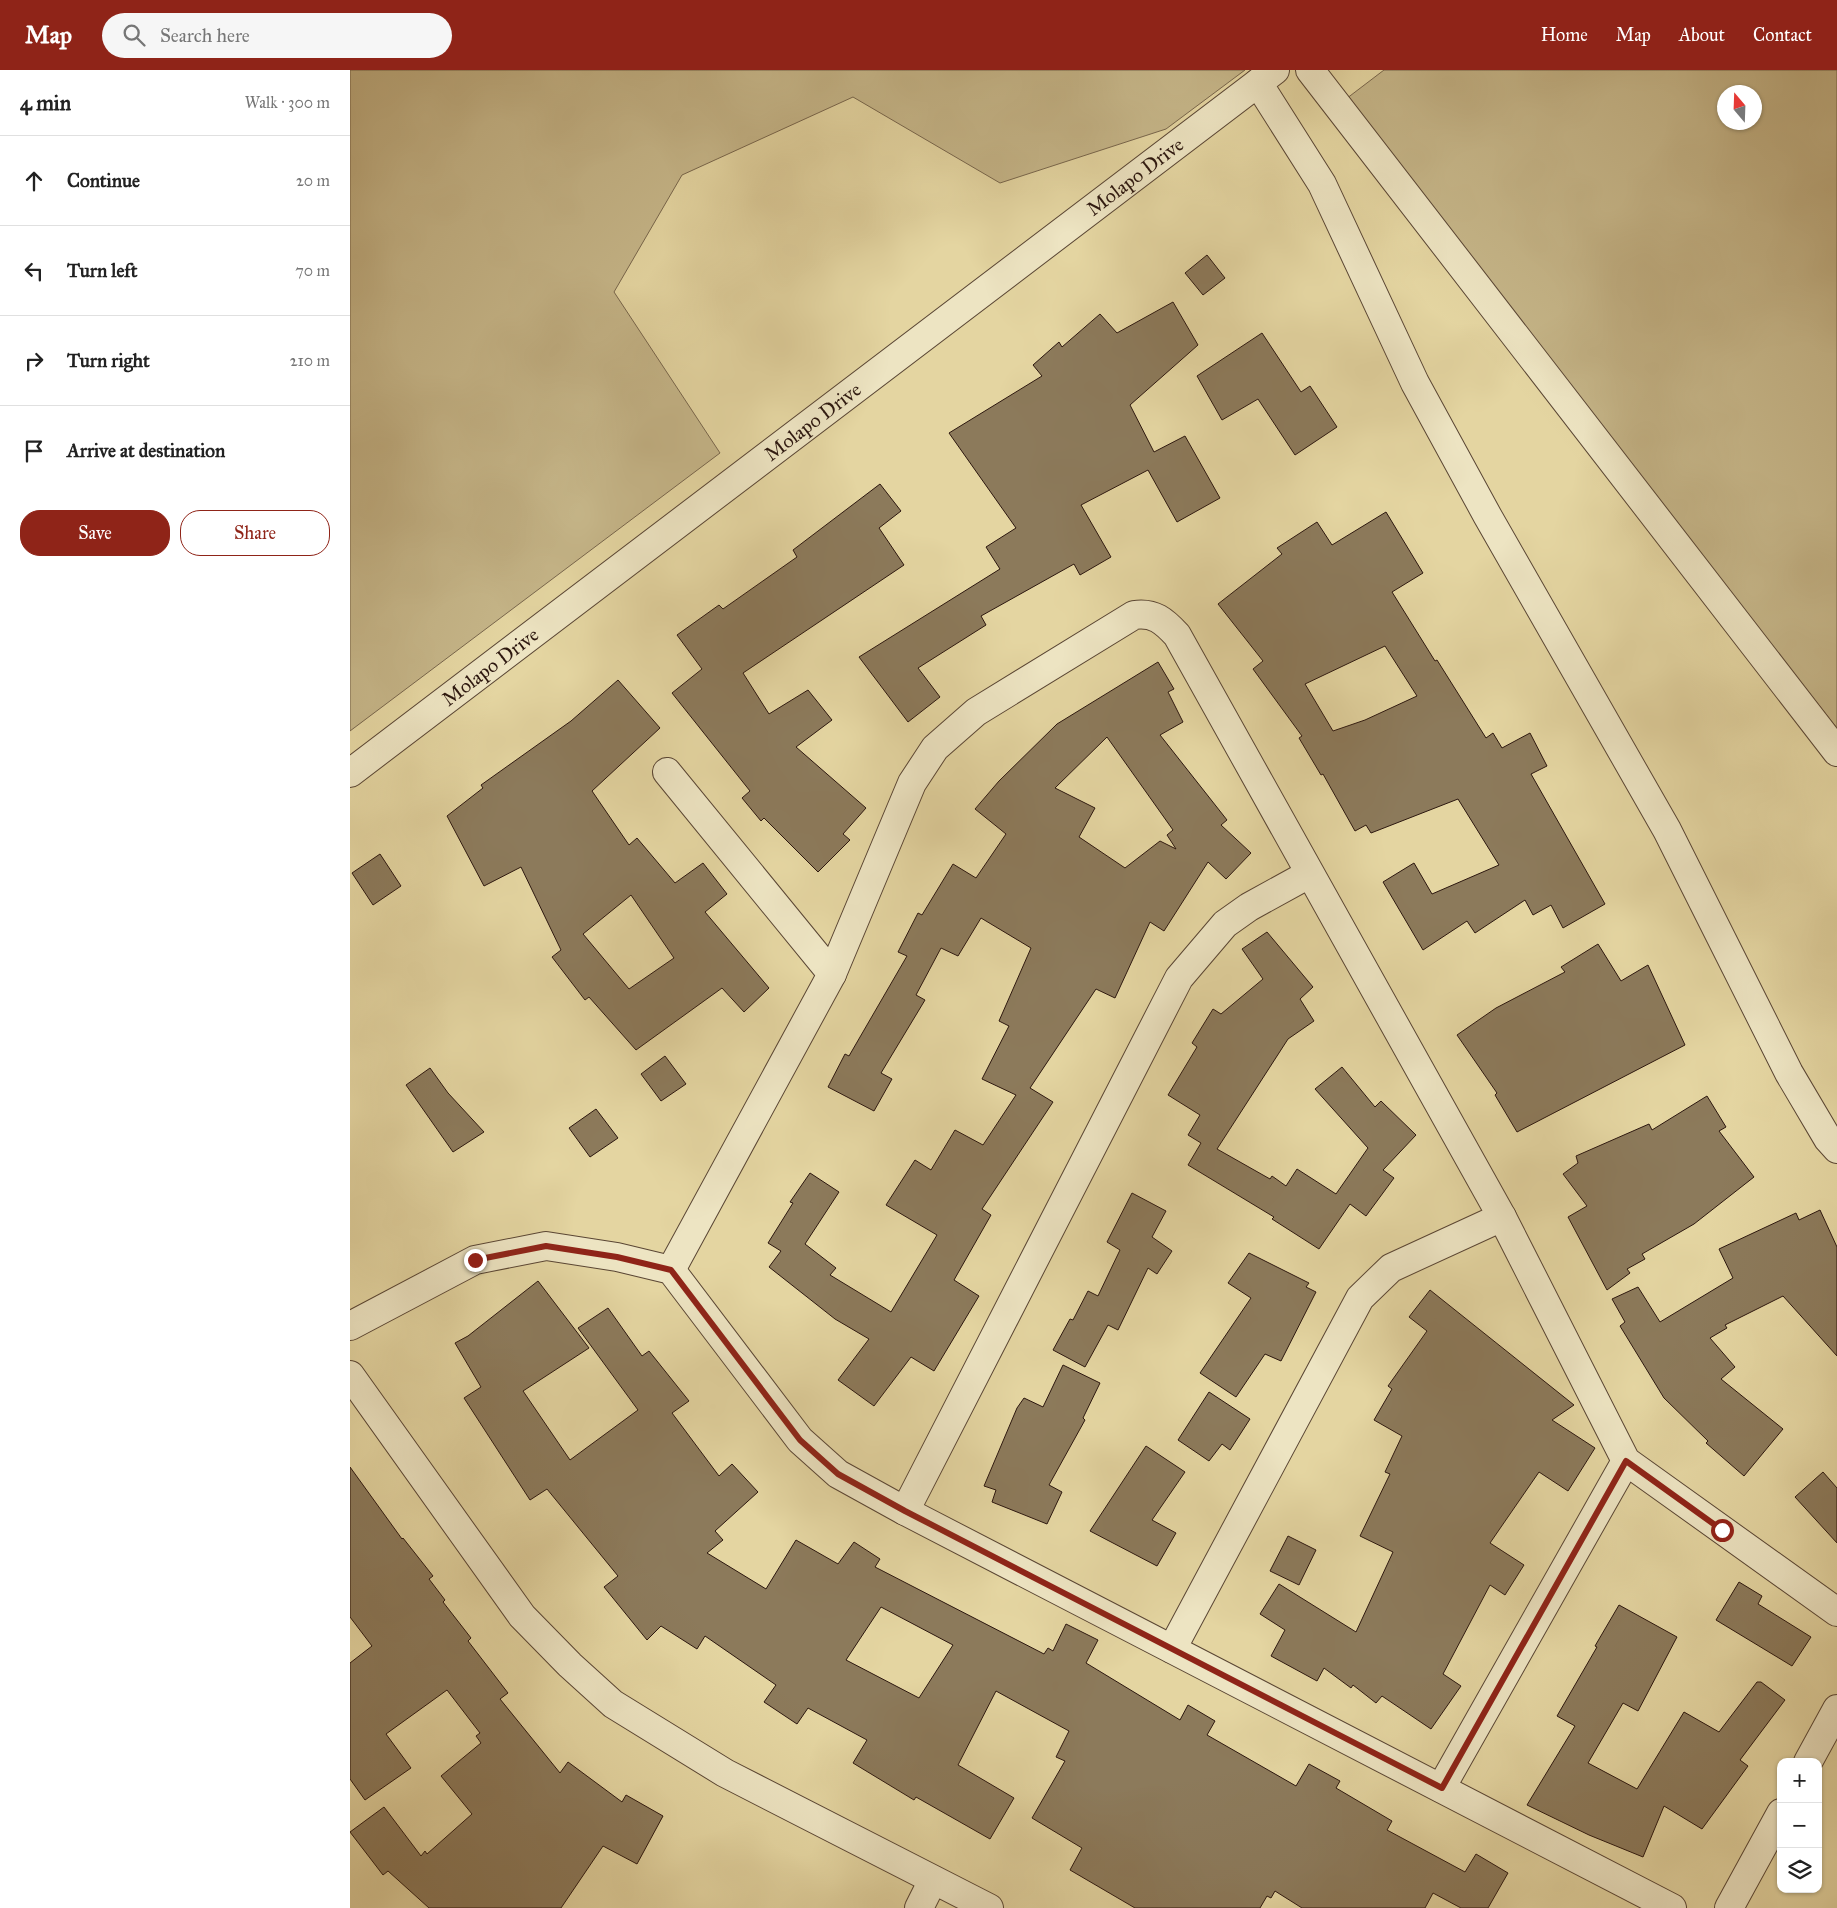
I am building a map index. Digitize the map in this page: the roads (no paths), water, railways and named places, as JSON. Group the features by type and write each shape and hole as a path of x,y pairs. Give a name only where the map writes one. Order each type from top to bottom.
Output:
{"street":[{"path":"1310,70 1837,752"},
{"path":"1266,76 1322,184 1416,383 1487,515 1667,830 1789,1073 1828,1140 1837,1149"},
{"name":"Molapo Drive","path":"350,773 1266,76"},
{"path":"671,1270 832,974 912,783 935,748 976,712 1134,615 1144,613 1155,616 1177,635 1502,1217 1626,1461 1837,1612"},
{"path":"667,772 832,974"},
{"path":"905,1511 1178,978 1225,924 1249,907 1309,874"},
{"path":"1172,1649 1360,1298 1391,1268 1502,1217"},
{"path":"350,1326 475,1260 546,1246 617,1257 671,1270 800,1440 838,1474 905,1511 1672,1908"},
{"path":"350,1375 522,1616 570,1666 613,1704 725,1773 989,1908"},
{"path":"1442,1788 1626,1461"},
{"path":"1810,1758 1837,1709"},
{"path":"1729,1908 1777,1820"},
{"path":"919,1908 933,1880"}]}
